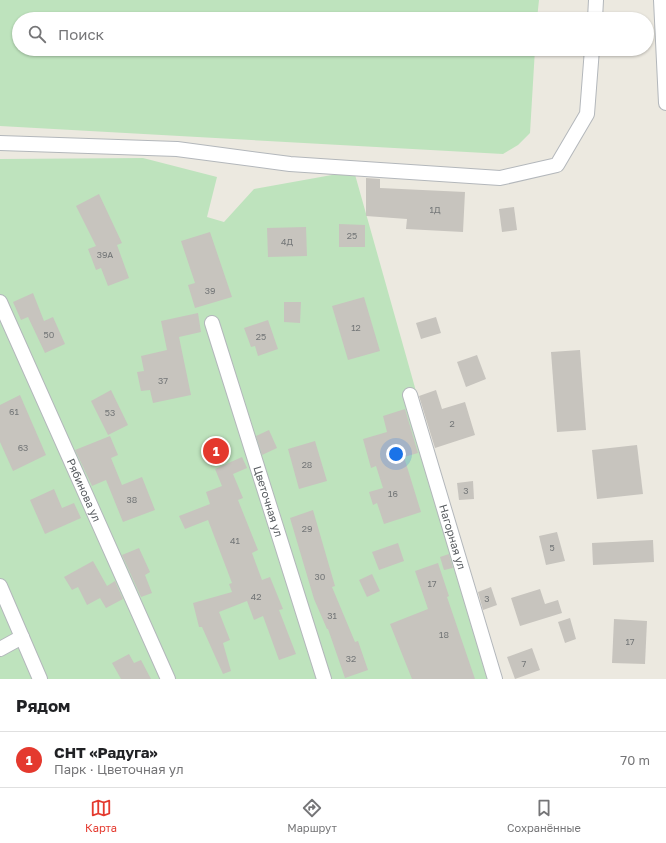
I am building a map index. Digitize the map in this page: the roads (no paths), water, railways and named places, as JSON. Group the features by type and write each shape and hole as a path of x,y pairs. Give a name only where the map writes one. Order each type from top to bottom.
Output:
{"street":[{"path":"595,12 596,0"},
{"path":"661,0 666,102"},
{"path":"0,143 177,149 290,164 500,178 557,165 587,114 591,56"},
{"name":"Рябинова ул","path":"0,302 168,679"},
{"name":"Цветочная ул","path":"212,323 324,679"},
{"name":"Нагорная ул","path":"410,395 494,679"},
{"path":"0,586 40,679"},
{"path":"0,649 22,637"}],"place":[{"name":"СНТ «Радуга»","path":"216,451"}]}
